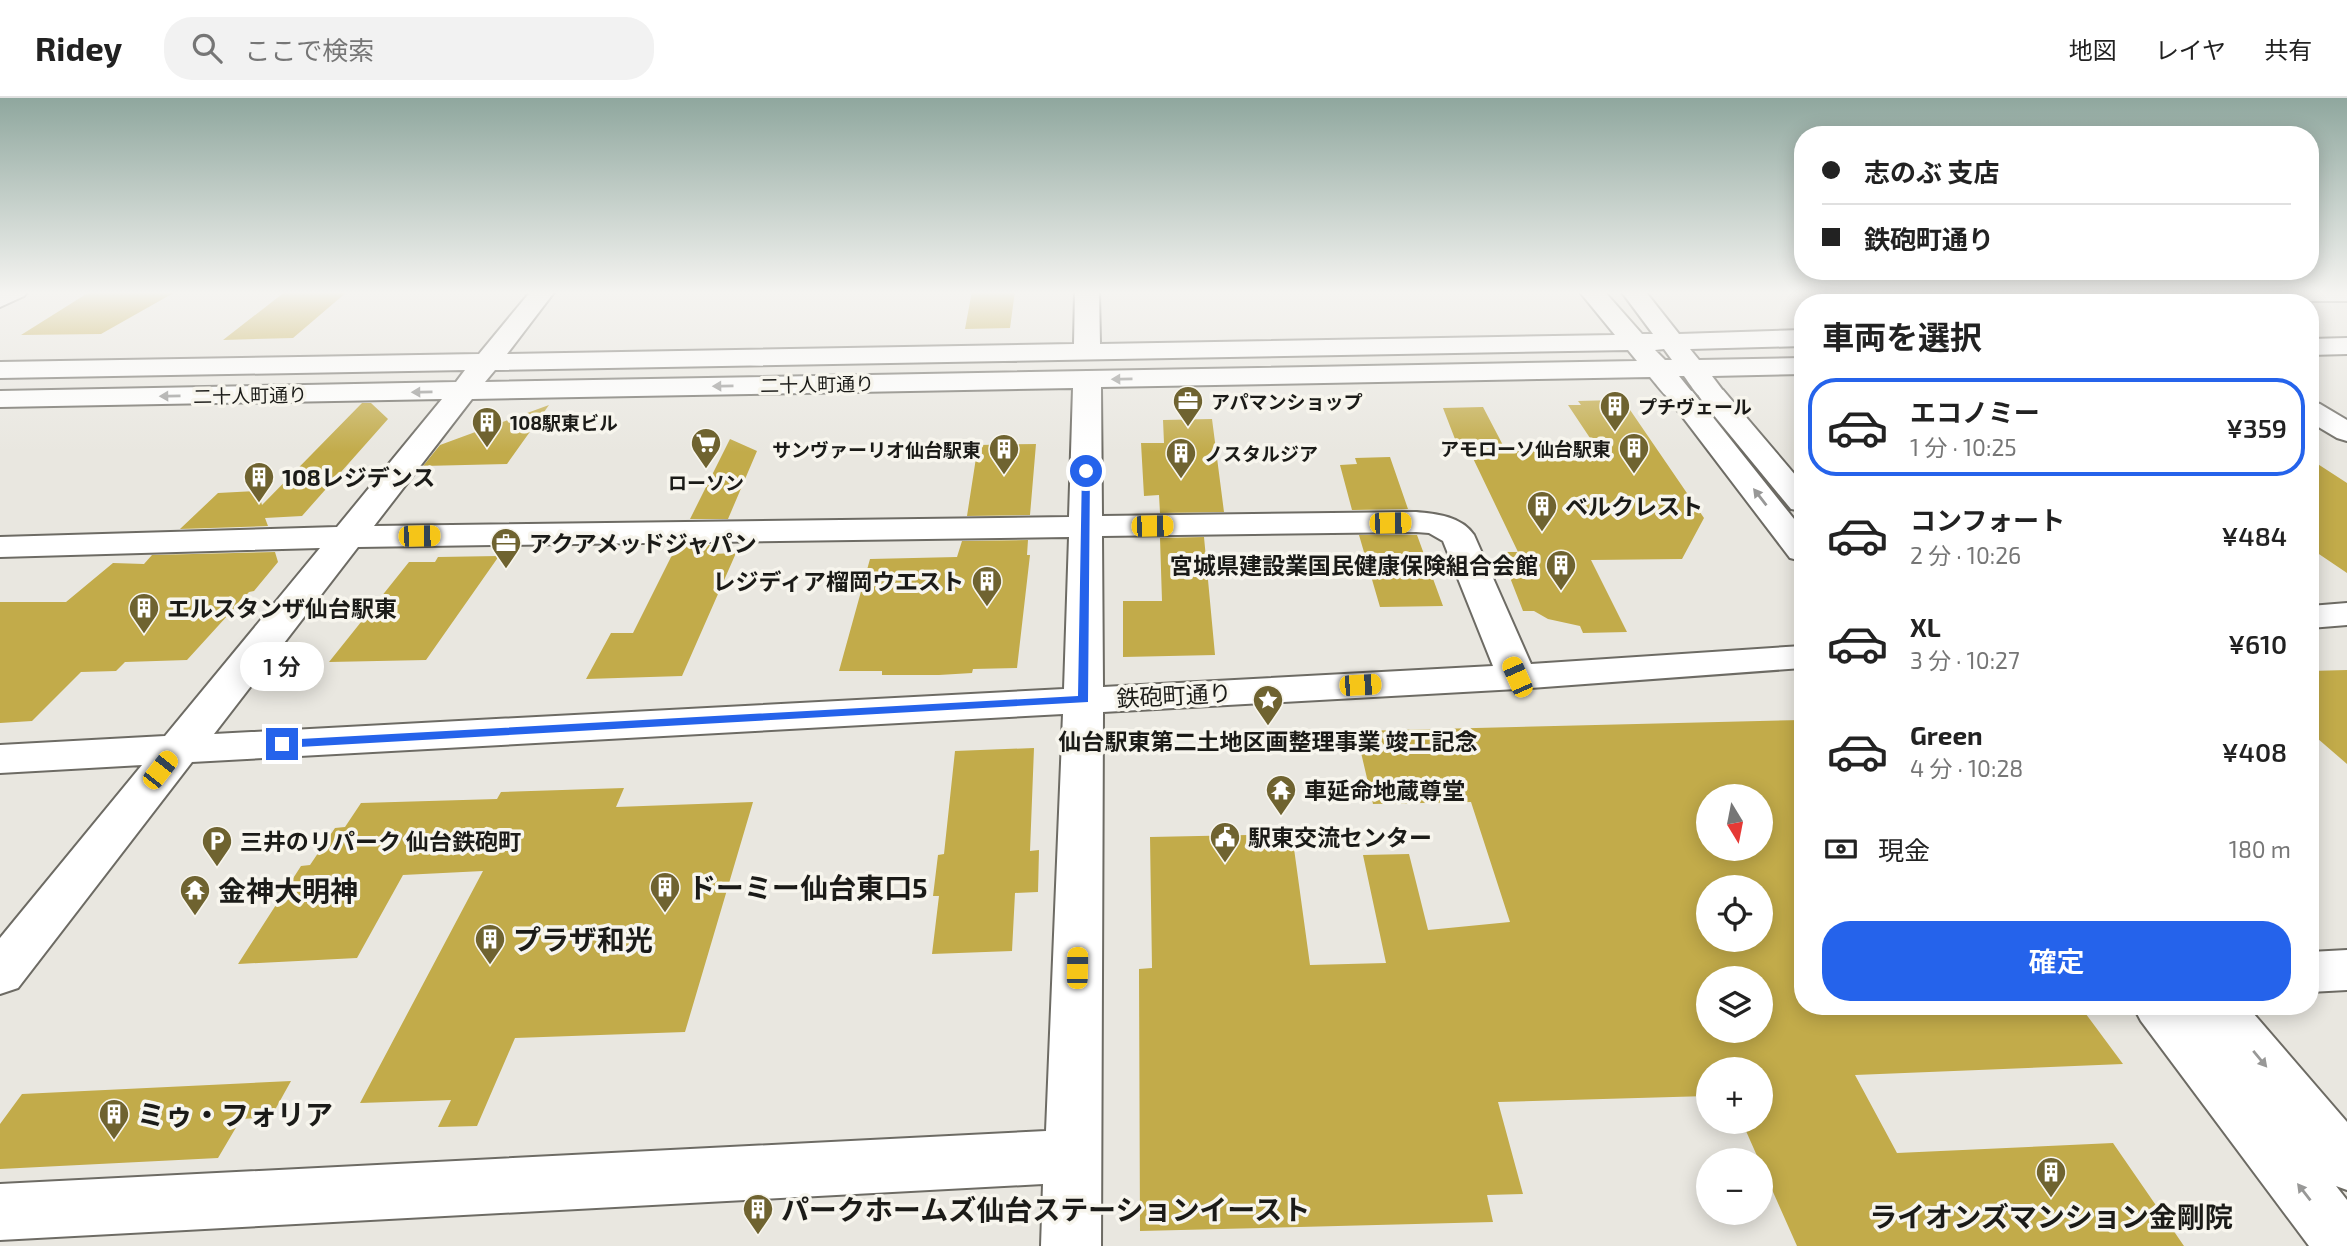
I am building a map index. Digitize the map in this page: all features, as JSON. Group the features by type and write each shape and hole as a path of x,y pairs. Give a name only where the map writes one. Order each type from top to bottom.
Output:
{"street":[{"path":"0,974 499,345"},
{"path":"1071,1246 1083,700 1087,345"},
{"name":"二十人町通り","path":"0,399 461,391 1597,345"},
{"path":"1635,345 1658,370"},
{"path":"1674,345 1687,383 1794,539"},
{"path":"2319,348 2347,346"},
{"name":"二十人町通り","path":"0,370 485,362 1658,370 1687,383 1794,367"},
{"path":"1687,383 1713,396 1794,492"},
{"path":"2319,415 2347,432"},
{"path":"0,547 346,537 1085,526 1437,524 1457,535 1517,677"},
{"path":"2319,616 2347,614"},
{"name":"鉄砲町通り","path":"0,759 1517,677 1794,658"},
{"path":"2319,972 2347,970"},
{"path":"2166,1015 2346,1246"},
{"path":"2224,1015 2347,1164"},
{"path":"0,1212 1072,1156"}],"building":[{"path":"1615,400 1626,404 1704,518 1682,559 1591,560 1627,632 1583,633 1580,626 1548,619 1534,611 1523,611 1500,552 1518,552 1470,452 1460,452 1443,408 1483,407 1506,451 1598,450 1568,405 1581,405 1578,401"},
{"path":"362,403 371,403 388,419 302,516 265,518 268,526 180,529 218,493 258,491 262,505"},
{"name":"108駅東ビル","path":"549,405 507,464 423,466 440,445"},
{"path":"1212,419 1224,512 1160,513 1159,495 1144,496 1141,443 1164,443 1163,420"},
{"path":"730,439 757,451 728,519 690,519"},
{"name":"サンヴァーリオ仙台駅東","path":"1036,444 1030,515 967,516 978,445"},
{"path":"1390,457 1408,509 1352,510 1340,465 1357,464 1355,458"},
{"path":"2319,465 2347,483 2347,573 2319,554"},
{"path":"1359,535 1417,535 1443,606 1380,607"},
{"path":"1204,537 1215,655 1123,657 1123,601 1162,601 1160,538"},
{"path":"1028,540 1027,555 1030,555 1017,668 973,669 972,673 939,675 882,675 882,671 839,671 870,559 957,557 962,541"},
{"path":"677,545 716,545 712,554 736,553 682,676 586,679 611,633 633,633"},
{"path":"275,552 278,562 254,591 249,592 187,660 125,662 116,671 81,672 32,721 0,723 0,602 66,602 113,563 144,564 152,555"},
{"path":"499,556 426,660 329,662 409,562 435,562 438,557"},
{"path":"2347,670 2347,764 2319,740 2319,671"},
{"path":"1794,720 1794,1015 2087,1015 2123,1064 1855,1075 1897,1153 2113,1143 2184,1246 1797,1246 1773,1192 1773,1148 1754,1148 1747,1134 1773,1134 1773,1057 1696,1057 1696,1096 1498,1102 1523,1194 1487,1195 1493,1222 1140,1231 1139,969 1152,968 1150,837 1292,834 1310,965 1386,963 1363,855 1409,854 1428,930 1510,922 1471,802 1373,804 1356,731"},
{"path":"1034,748 1030,851 1039,850 1038,892 1015,893 1012,951 932,954 939,896 933,896 938,855 944,854 955,751"},
{"path":"624,788 616,807 753,802 685,1032 515,1038 477,1126 438,1127 451,1100 360,1103 483,871 403,875 357,958 238,964 301,866 310,865 335,828 345,827 361,803 497,799 501,792"},
{"name":"ミゥ・フォリア","path":"291,1081 271,1117 241,1119 218,1158 0,1169 0,1124 22,1094"}],"place":[{"name":"アパマンショップ","path":"1188,428"},
{"name":"プチヴェール","path":"1615,433"},
{"name":"108駅東ビル","path":"487,449"},
{"name":"ローソン","path":"706,470"},
{"name":"アモローソ仙台駅東","path":"1634,475"},
{"name":"サンヴァーリオ仙台駅東","path":"1004,476"},
{"name":"ノスタルジア","path":"1181,480"},
{"name":"108レジデンス","path":"259,504"},
{"name":"ベルクレスト","path":"1542,533"},
{"name":"アクアメッドジャパン","path":"506,570"},
{"name":"宮城県建設業国民健康保険組合会館","path":"1561,592"},
{"name":"レジディア榴岡ウエスト","path":"987,608"},
{"name":"エルスタンザ仙台駅東","path":"144,635"},
{"name":"仙台駅東第二土地区画整理事業 竣工記念","path":"1268,727"},
{"name":"車延命地蔵尊堂","path":"1281,817"},
{"name":"駅東交流センター","path":"1225,864"},
{"name":"三井のリパーク 仙台鉄砲町","path":"217,868"},
{"name":"ドーミー仙台東口5","path":"665,914"},
{"name":"金神大明神","path":"195,917"},
{"name":"プラザ和光","path":"490,966"},
{"name":"ミゥ・フォリア","path":"114,1141"},
{"name":"ライオンズマンション金剛院","path":"2051,1199"},
{"name":"パークホームズ仙台ステーションイースト","path":"758,1236"}],"route":[{"path":"282,744 1083,700 1086,471"}]}
